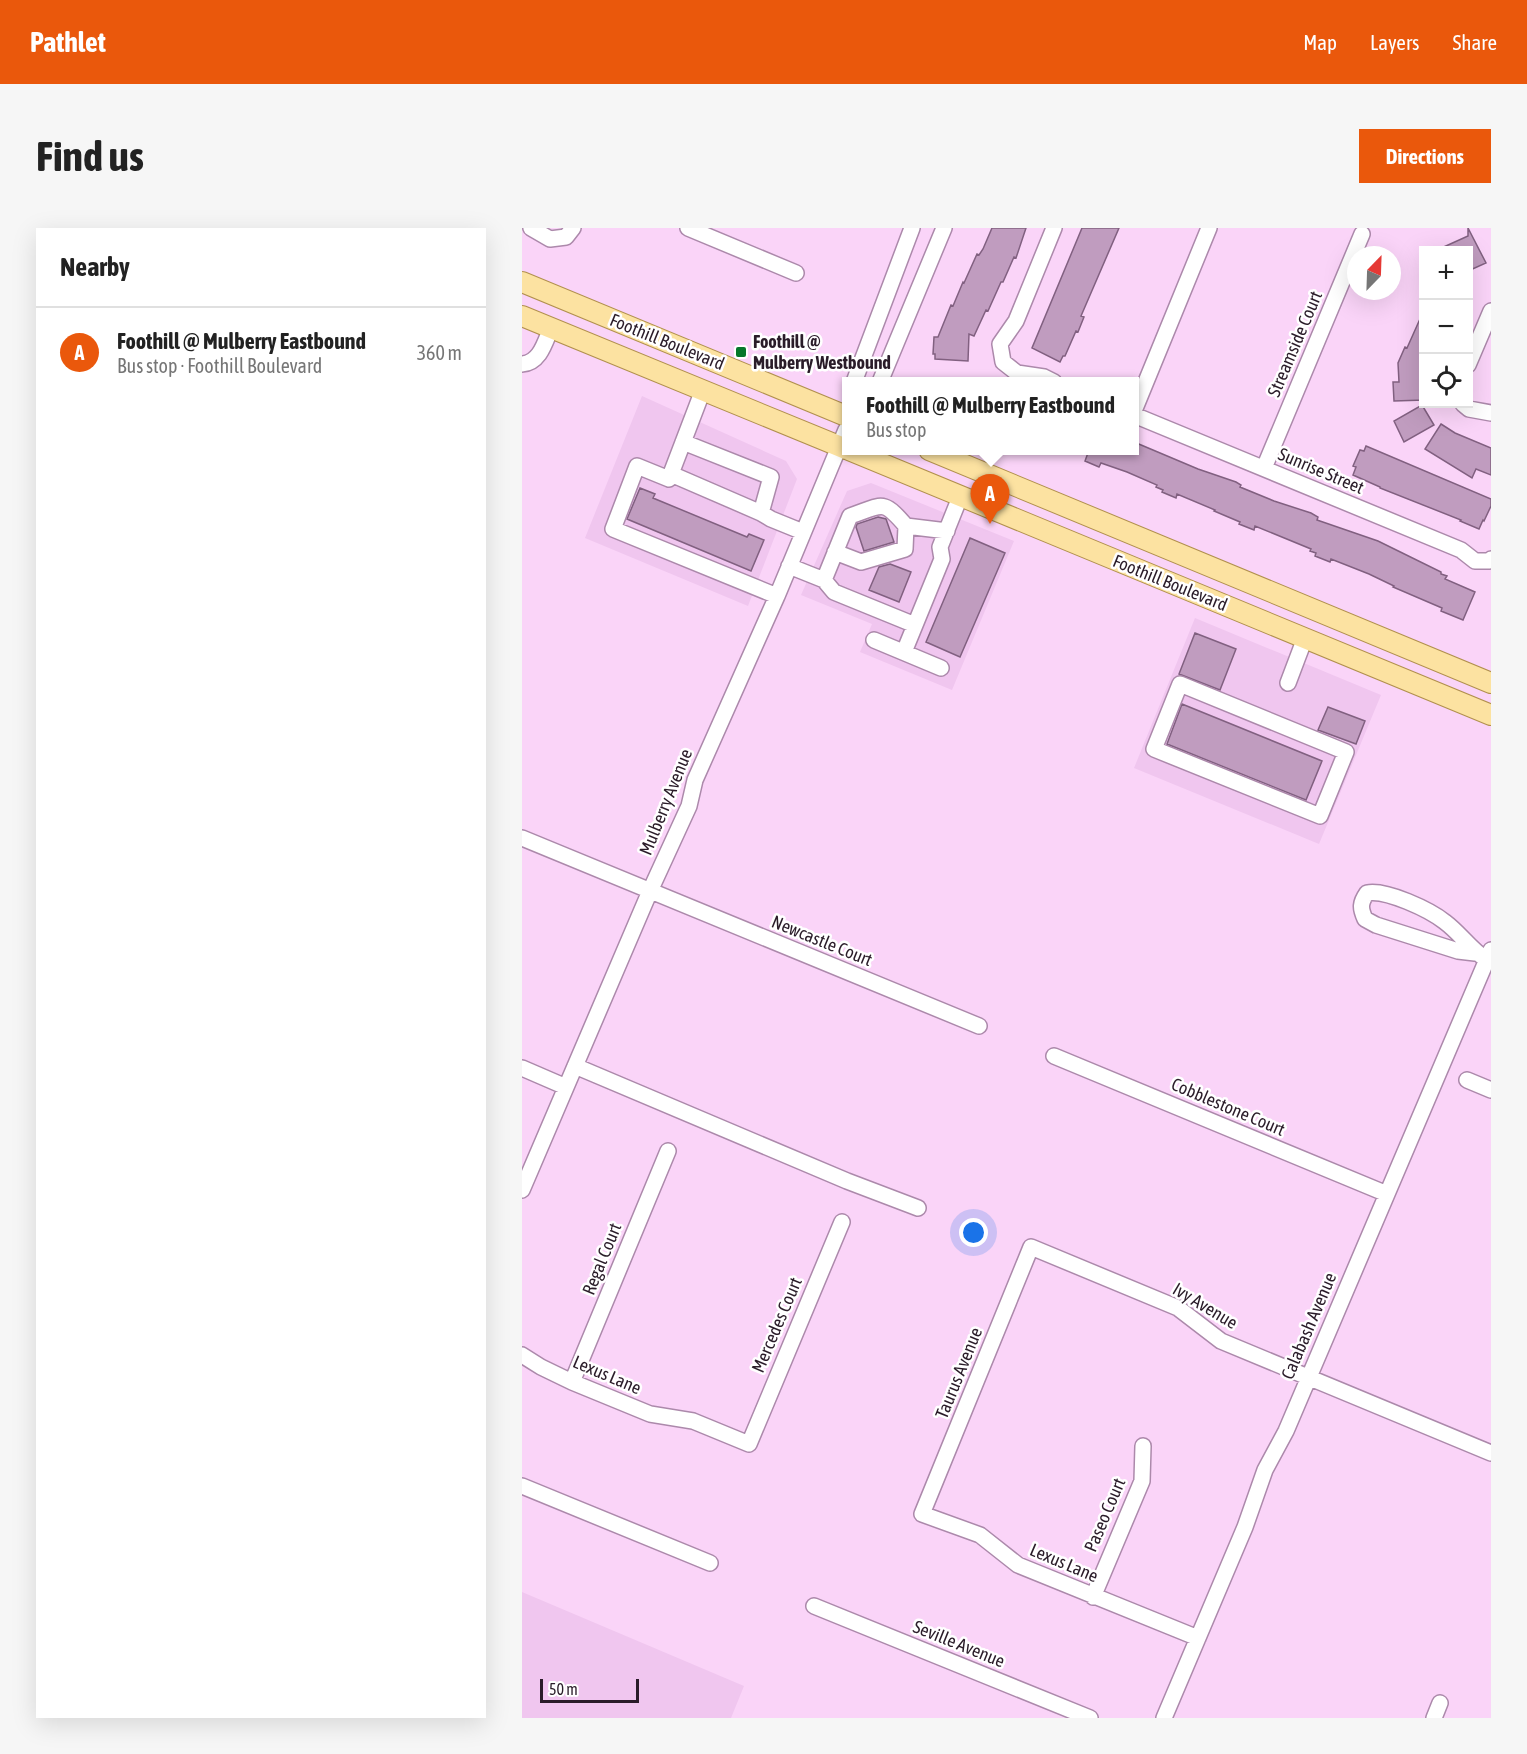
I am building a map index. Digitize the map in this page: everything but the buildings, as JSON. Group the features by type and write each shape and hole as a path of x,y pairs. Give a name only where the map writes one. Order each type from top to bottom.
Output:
{"main road":[{"name":"Foothill Boulevard","path":"522,282 842,414"},
{"name":"Foothill Boulevard","path":"522,316 703,390 842,443"},
{"name":"Foothill Boulevard","path":"869,455 960,496 1491,715"},
{"name":"Foothill Boulevard","path":"941,455 1491,683"}],"street":[{"path":"531,228 550,239 569,232"},
{"path":"688,228 796,273"},
{"path":"856,377 912,228"},
{"path":"881,377 944,228"},
{"path":"1044,377 1017,373 1003,362 1000,344 1016,321 1054,228"},
{"path":"1139,401 1209,228"},
{"name":"Streamside Court","path":"1264,468 1362,234"},
{"path":"1472,354 1491,311"},
{"path":"522,364 534,361 551,328"},
{"path":"703,390 669,479 637,466 613,529 777,596"},
{"path":"1467,408 1491,413"},
{"name":"Sunrise Street","path":"1139,415 1461,550 1475,561 1491,559"},
{"path":"683,442 771,477 761,513"},
{"name":"Mulberry Avenue","path":"522,1190 650,891 689,806 695,780 803,532 842,450"},
{"path":"671,474 803,532"},
{"path":"904,652 942,559 940,547 960,496"},
{"path":"824,580 850,516 883,506 890,508 906,526 947,531"},
{"path":"835,552 861,562 905,549 906,526"},
{"path":"789,566 824,580 834,592 915,625"},
{"path":"1288,683 1305,638"},
{"path":"874,640 940,668"},
{"path":"1180,684 1235,707 1346,752 1320,816 1154,749 1180,684"},
{"name":"Newcastle Court","path":"522,838 979,1026"},
{"path":"1376,891 1402,899 1444,921 1484,954 1458,951 1376,925 1365,919 1361,901 1367,893 1376,891"},
{"name":"Calabash Avenue","path":"1164,1718 1245,1527 1265,1470 1286,1431 1387,1194 1484,983 1484,954"},
{"name":"Cobblestone Court","path":"1054,1056 1387,1194"},
{"path":"575,1066 847,1181 918,1208"},
{"path":"522,1068 566,1087"},
{"path":"1467,1080 1491,1090"},
{"name":"Regal Court","path":"572,1382 668,1151"},
{"name":"Mercedes Court","path":"749,1444 842,1222"},
{"name":"Ivy Avenue","path":"1032,1246 1178,1308 1221,1341 1491,1453"},
{"name":"Taurus Avenue","path":"922,1514 1032,1246"},
{"name":"Lexus Lane","path":"522,1355 540,1367 572,1382 650,1414 693,1421 749,1444"},
{"name":"Paseo Court","path":"1092,1597 1142,1481 1143,1446"},
{"path":"522,1485 710,1563"},
{"name":"Lexus Lane","path":"922,1514 980,1535 1018,1565 1092,1597 1198,1638"},
{"name":"Seville Avenue","path":"814,1605 1090,1718"}],"shaded area":[{"path":"642,396 786,461 797,479 748,606 585,538"},
{"path":"871,483 1014,541 952,690 860,652 872,624 801,595 847,491"},
{"path":"1195,618 1381,695 1319,844 1134,768"},
{"path":"522,1592 744,1686 731,1718 522,1718"}],"place":[{"name":"Foothill @ Mulberry Westbound","path":"741,352"},
{"name":"Foothill @ Mulberry Eastbound","path":"990,524"}]}
